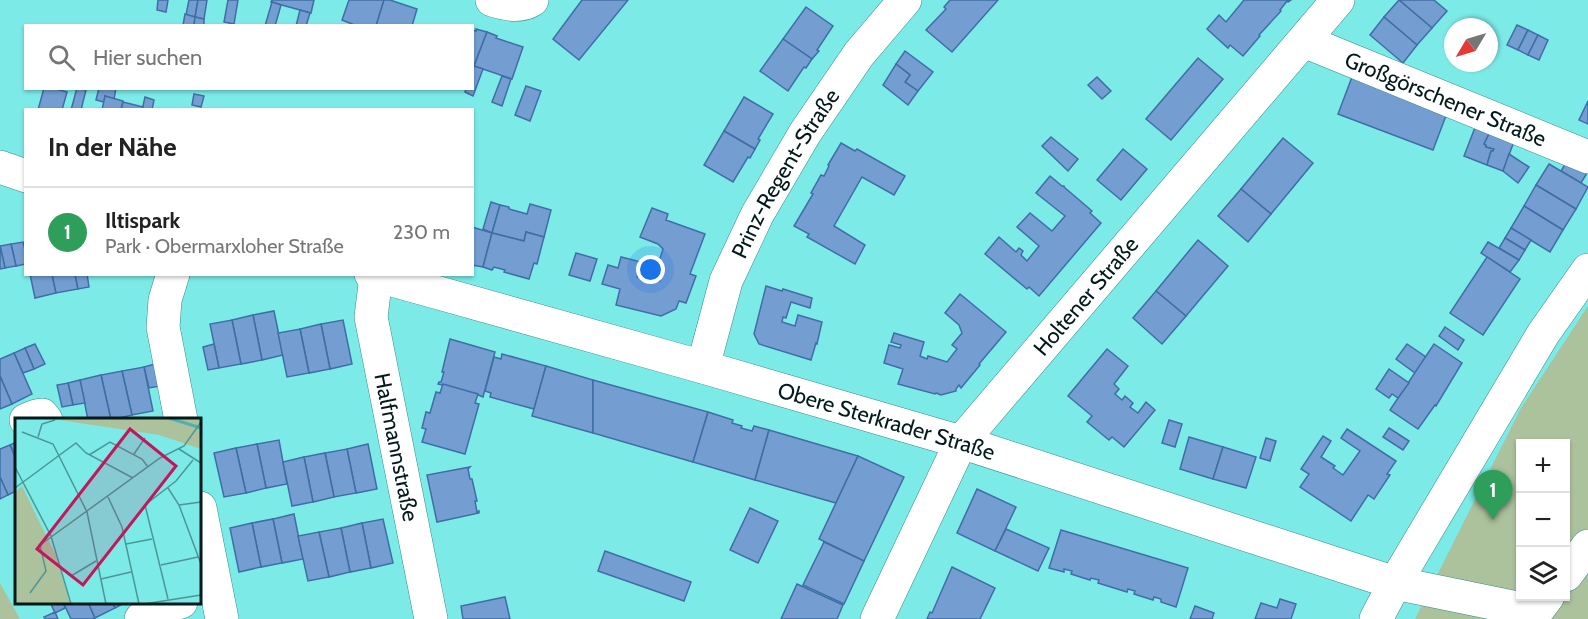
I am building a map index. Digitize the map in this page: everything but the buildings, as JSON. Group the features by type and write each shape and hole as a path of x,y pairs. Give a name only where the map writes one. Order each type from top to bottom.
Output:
{"street":[{"path":"492,0 508,5 527,3 532,0"},
{"name":"Prinz-Regent-Straße","path":"703,367 726,281 757,215 806,133 859,54 904,0"},
{"name":"Holtener Straße","path":"877,619 961,442 1338,0"},
{"name":"Großgörschener Straße","path":"1304,41 1588,157"},
{"path":"0,167 24,175"},
{"path":"1376,619 1395,583 1543,334 1588,270"},
{"path":"172,276 165,300 163,327 181,418"},
{"name":"Halfmannstraße","path":"374,276 371,317 431,619"},
{"name":"Obere Sterkrader Straße","path":"378,276 961,442 1395,583 1536,612 1545,601"},
{"path":"0,430 15,424"},
{"path":"201,515 213,604"},
{"path":"1570,569 1588,546"},
{"path":"141,619 166,606 176,604"}],"green space":[{"path":"1588,306 1588,619 1415,619 1521,408"},
{"path":"0,583 20,619 0,619"}],"place":[{"name":"Iltispark","path":"1493,520"}]}
